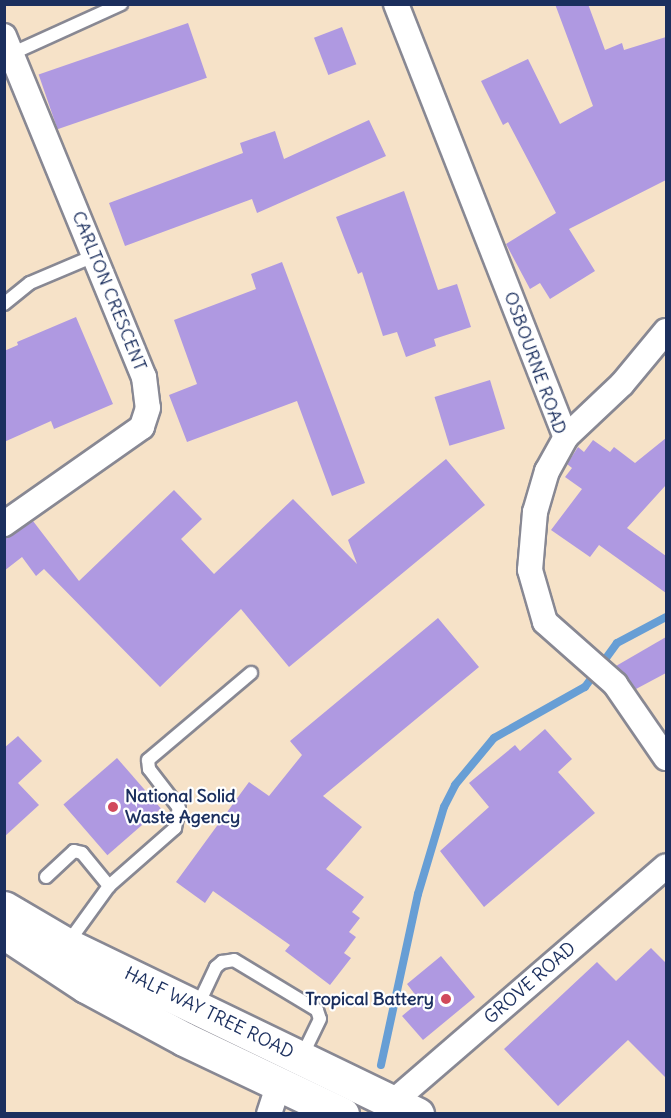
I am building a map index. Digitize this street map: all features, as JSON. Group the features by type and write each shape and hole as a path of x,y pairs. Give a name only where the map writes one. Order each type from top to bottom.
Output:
{"main road":[{"name":"HALF WAY TREE ROAD","path":"4,908 67,945 406,1107"},
{"name":"HALF WAY TREE ROAD","path":"4,932 86,986 184,1039 274,1098 342,1113"}],"street":[{"name":"OSBOURNE ROAD","path":"396,4 566,437 547,471 535,512 530,570 545,622 587,662 610,680 666,758"},
{"name":"CARLTON CRESCENT","path":"4,524 142,427 148,408 144,377 8,45"},
{"path":"566,437 622,384 666,331"},
{"name":"GROVE ROAD","path":"406,1107 666,866"}],"lane":[{"path":"8,45 121,4"},
{"path":"4,304 30,283 94,256"},
{"path":"67,945 109,886 175,828 179,808 149,769 148,760 251,673"},
{"path":"46,877 74,850 82,853 109,886"},
{"path":"197,1008 216,968 222,962 234,960 317,1010 320,1019 302,1058"}],"building":[{"path":"555,4 588,4 605,50 622,43 624,50 666,37 666,180 569,229 595,271 550,299 540,283 530,289 506,244 556,213 508,122 503,125 481,81 528,59 560,124 593,106"},
{"path":"188,23 207,78 57,129 39,74"},
{"path":"342,27 356,64 328,75 314,38"},
{"path":"369,120 386,156 257,213 252,199 125,246 109,203 243,153 240,143 275,131 284,159"},
{"path":"404,191 438,290 457,284 471,327 434,339 436,346 406,357 397,332 383,336 362,272 358,274 336,217"},
{"path":"282,262 365,483 332,496 297,401 187,442 169,395 197,384 174,320 256,289 251,274"},
{"path":"76,317 113,404 54,429 51,421 4,442 4,351 18,345 17,342"},
{"path":"490,380 505,429 449,446 435,397"},
{"path":"666,438 666,485 627,528 666,556 666,593 599,545 590,557 551,530 582,489 565,477 572,468 567,464 578,447 584,452 593,440 610,452 614,447 635,463"},
{"path":"446,459 485,505 289,667 241,609 160,687 44,569 36,576 22,557 4,571 4,538 33,521 79,581 174,490 202,519 181,539 214,574 293,499 357,564 348,540"},
{"path":"438,618 479,667 323,796 362,827 326,869 364,897 352,912 360,918 349,932 356,937 344,953 351,958 330,985 285,951 290,945 213,891 205,903 176,882 249,782 269,796 302,755 290,741"},
{"path":"666,637 666,673 636,689 616,666"},
{"path":"545,729 572,759 558,772 595,813 484,907 440,851 489,807 469,783 515,745 520,751"},
{"path":"18,736 42,761 18,783 39,805 4,837 4,748"},
{"name":"National Solid Waste Agency","path":"117,758 161,809 107,855 63,805"},
{"path":"651,948 666,963 666,1078 628,1040 558,1106 504,1049 597,962 616,981"},
{"name":"Tropical Battery","path":"441,956 475,997 423,1040 402,1016 420,1001 407,984"}],"waterway":[{"path":"381,1065 418,894 444,807 455,785 494,738 585,687 617,643 666,617"}],"place":[{"name":"National Solid Waste Agency","path":"113,807"},
{"name":"Tropical Battery","path":"446,999"}]}
